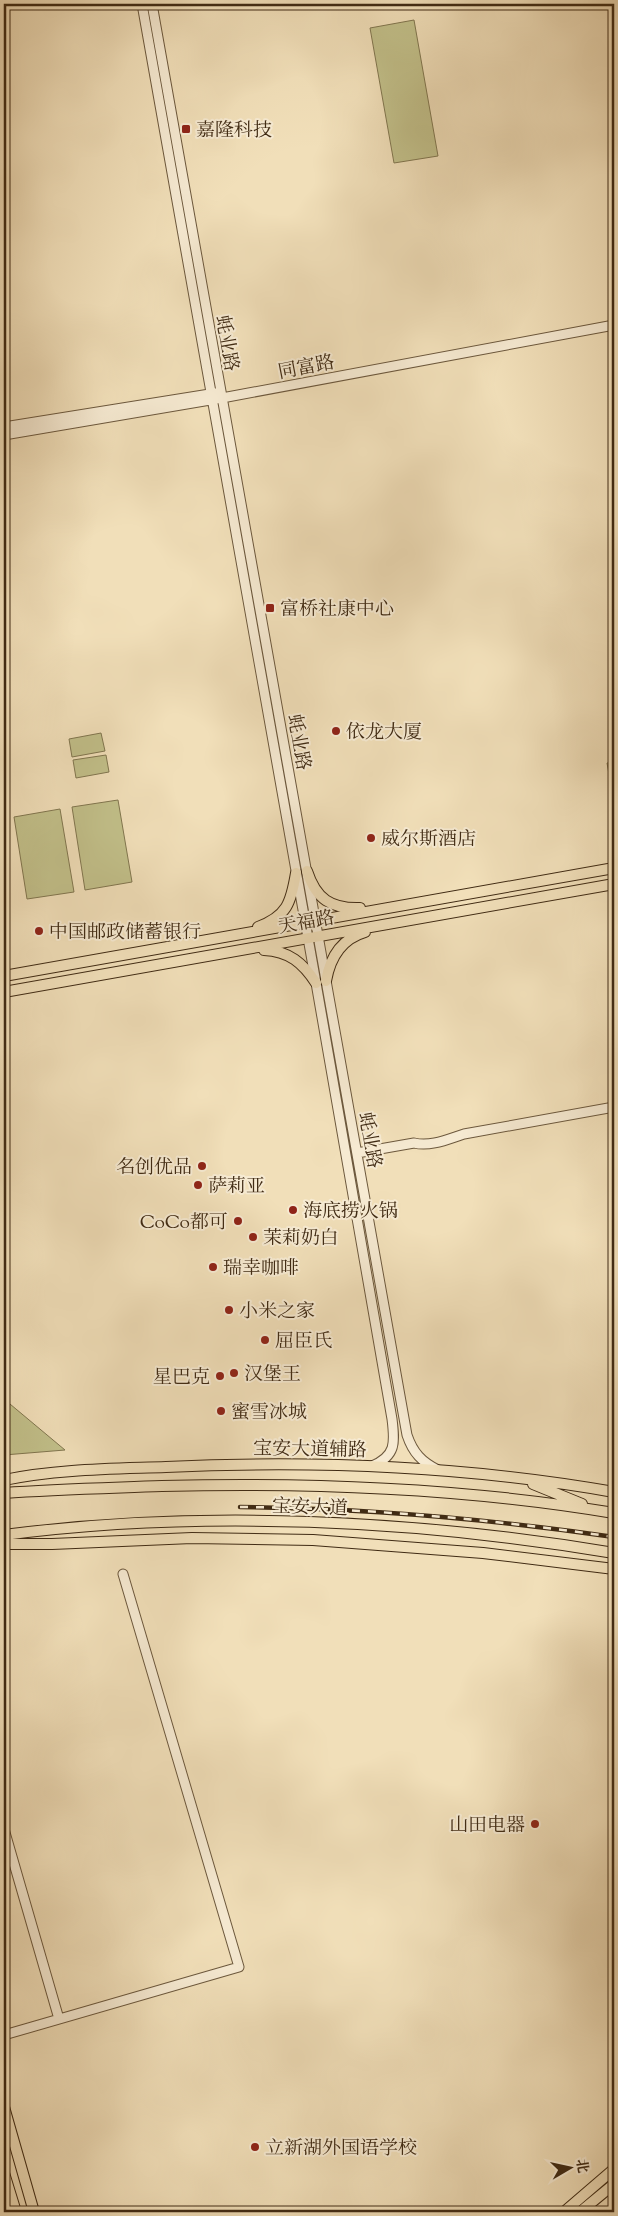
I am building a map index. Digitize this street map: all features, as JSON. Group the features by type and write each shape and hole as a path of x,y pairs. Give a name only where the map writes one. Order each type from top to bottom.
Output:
{"main road":[{"name":"天福路","path":"4,976 614,868"},
{"path":"307,872 315,891 330,903 350,908 384,909"},
{"path":"242,934 274,920 285,910 292,898 296,873"},
{"name":"天福路","path":"4,992 614,884"},
{"path":"243,950 282,952 298,960 321,982 342,946 360,933 388,924"},
{"name":"宝安大道辅路","path":"4,1480 102,1469 203,1465 372,1466 520,1479 614,1492"},
{"path":"520,1479 594,1509"},
{"name":"宝安大道","path":"4,1493 128,1487 309,1485 440,1493 594,1509 614,1513"},
{"name":"宝安大道","path":"4,1535 54,1528 104,1525 247,1521 334,1523 552,1542 614,1553"},
{"path":"4,1544 52,1544 192,1538 313,1540 483,1553 614,1569"},
{"path":"4,2108 34,2212"},
{"path":"564,2212 614,2169"},
{"path":"4,2173 16,2212"},
{"path":"580,2212 614,2184"}],"street":[{"name":"蚝业路","path":"142,4 316,921 313,937"},
{"name":"蚝业路","path":"152,4 296,873 305,923 313,937 321,982 394,1433 392,1451 386,1459 372,1466"},
{"name":"同富路","path":"4,427 216,396 614,320"},
{"name":"同富路","path":"4,435 614,325"},
{"name":"蚝业路","path":"321,982 357,1153 407,1436 423,1462 440,1471"},
{"path":"357,1153 414,1142 422,1145 442,1142 464,1134 614,1107"},
{"path":"4,2035 238,1967 123,1574"},
{"path":"4,1829 59,2019"}],"shaded area":[{"path":"414,20 438,156 394,163 370,28"},
{"path":"101,733 105,751 72,757 69,739"},
{"path":"106,755 109,772 76,778 73,760"},
{"path":"614,762 614,802 607,763"},
{"path":"118,800 132,882 85,890 72,807"},
{"path":"60,809 74,892 27,899 14,817"},
{"path":"4,1399 65,1450 4,1455"}],"railway":[{"path":"240,1507 381,1512 521,1525 614,1537"}],"place":[{"name":"嘉隆科技","path":"186,129"},
{"name":"富桥社康中心","path":"270,608"},
{"name":"依龙大厦","path":"336,731"},
{"name":"威尔斯酒店","path":"371,838"},
{"name":"中国邮政储蓄银行","path":"39,931"},
{"name":"名创优品","path":"202,1166"},
{"name":"萨莉亚","path":"198,1185"},
{"name":"海底捞火锅","path":"293,1210"},
{"name":"CoCo都可","path":"238,1221"},
{"name":"茉莉奶白","path":"253,1237"},
{"name":"瑞幸咖啡","path":"213,1267"},
{"name":"小米之家","path":"229,1310"},
{"name":"屈臣氏","path":"265,1340"},
{"name":"汉堡王","path":"234,1373"},
{"name":"星巴克","path":"220,1376"},
{"name":"蜜雪冰城","path":"221,1411"},
{"name":"山田电器","path":"535,1824"},
{"name":"立新湖外国语学校","path":"255,2147"}]}
